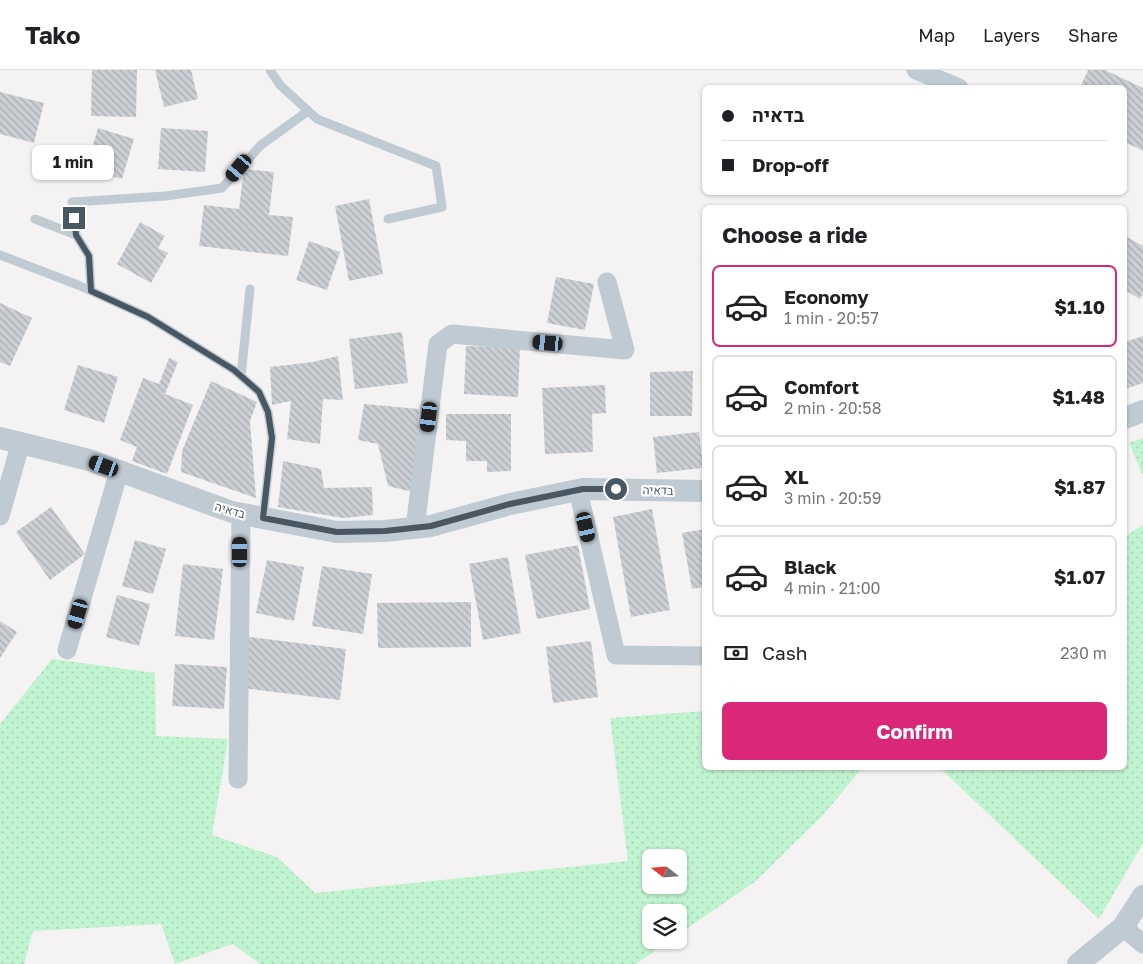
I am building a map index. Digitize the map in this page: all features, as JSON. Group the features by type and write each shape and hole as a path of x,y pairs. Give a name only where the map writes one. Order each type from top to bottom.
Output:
{"street":[{"path":"916,70 952,85"},
{"path":"416,528 438,344 452,334 625,350 607,282"},
{"path":"1127,417 1143,411"},
{"path":"0,516 11,440"},
{"name":"בדאיה","path":"11,440 89,460 240,514 337,532 385,531 431,526 510,504 578,490 702,491"},
{"path":"67,650 120,471"},
{"path":"578,490 616,655 702,656"},
{"path":"238,779 240,514"},
{"path":"1078,964 1123,927 1143,896"},
{"path":"1123,927 1143,944"}],"lane":[{"path":"270,70 280,85 316,118 436,166 442,207 388,219"},
{"path":"91,291 89,256 76,235 72,202 166,196 222,188 262,144 308,110"},
{"path":"35,219 76,235"},
{"path":"0,255 91,291 148,317 241,376 259,392 268,412 272,438 263,518"},
{"path":"241,376 250,289"}],"green space":[{"path":"1143,438 1143,476 1129,443"},
{"path":"1143,525 1143,843 1099,919 942,770 1127,770 1127,535"},
{"path":"52,659 155,673 156,736 228,739 212,835 277,857 315,893 628,861 610,718 702,711 702,770 860,770 824,814 756,881 687,928 687,904 642,904 642,949 657,949 636,964 260,964 233,944 175,964 161,924 33,931 24,964 0,964 0,724"}],"building":[{"path":"92,70 137,70 136,117 91,116"},
{"path":"155,70 191,70 198,99 164,107"},
{"path":"1088,70 1105,70 1143,88 1143,151 1127,143 1127,85 1081,85"},
{"path":"0,92 44,103 34,143 0,134"},
{"path":"98,128 134,139 122,179 86,169"},
{"path":"161,128 208,131 205,172 158,169"},
{"path":"244,169 274,172 269,215 293,217 288,256 199,246 204,205 239,209"},
{"path":"369,199 383,274 349,281 335,206"},
{"path":"140,222 165,236 158,248 168,253 151,283 117,264"},
{"path":"1127,237 1143,246 1143,293 1140,299 1127,291"},
{"path":"309,241 340,252 327,290 296,280"},
{"path":"556,277 594,284 585,330 547,323"},
{"path":"0,303 32,318 10,366 0,362"},
{"path":"402,332 408,383 355,389 349,339"},
{"path":"1143,336 1143,383 1127,388 1127,341"},
{"path":"466,346 520,348 518,397 464,394"},
{"path":"338,356 343,400 323,399 320,444 287,439 291,401 272,405 270,367 313,362"},
{"path":"169,358 178,362 165,394 193,405 167,474 132,461 137,447 120,440 143,378 159,384"},
{"path":"78,365 118,377 104,423 64,410"},
{"path":"693,371 692,416 650,416 650,372"},
{"path":"211,381 257,402 250,421 256,498 181,472 182,451"},
{"path":"605,385 606,413 592,414 593,452 545,454 542,388"},
{"path":"364,404 419,409 413,492 388,486 378,444 358,440"},
{"path":"446,414 511,414 511,471 487,472 487,461 466,461 466,441 446,440"},
{"path":"699,432 702,468 657,473 653,437"},
{"path":"283,461 321,469 324,488 372,487 373,515 343,518 278,507"},
{"path":"51,507 85,554 50,580 16,532"},
{"path":"652,509 670,610 631,617 613,517"},
{"path":"702,530 702,587 692,589 682,533"},
{"path":"135,540 166,549 153,594 122,586"},
{"path":"578,545 590,609 537,619 525,555"},
{"path":"508,557 521,633 483,640 469,564"},
{"path":"267,560 304,567 294,621 256,613"},
{"path":"183,564 223,569 214,640 175,636"},
{"path":"322,566 372,574 363,634 312,626"},
{"path":"117,595 150,604 139,646 106,637"},
{"path":"471,602 471,647 378,648 377,603"},
{"path":"0,621 17,632 0,658"},
{"path":"249,637 346,649 340,700 242,688"},
{"path":"591,641 598,697 553,703 546,647"},
{"path":"175,664 227,667 224,709 172,706"}],"route":[{"path":"74,218 76,235 89,256 91,291 148,317 234,370 259,392 268,412 272,438 263,518 337,532 385,531 431,526 510,504 583,489 616,489"}]}
